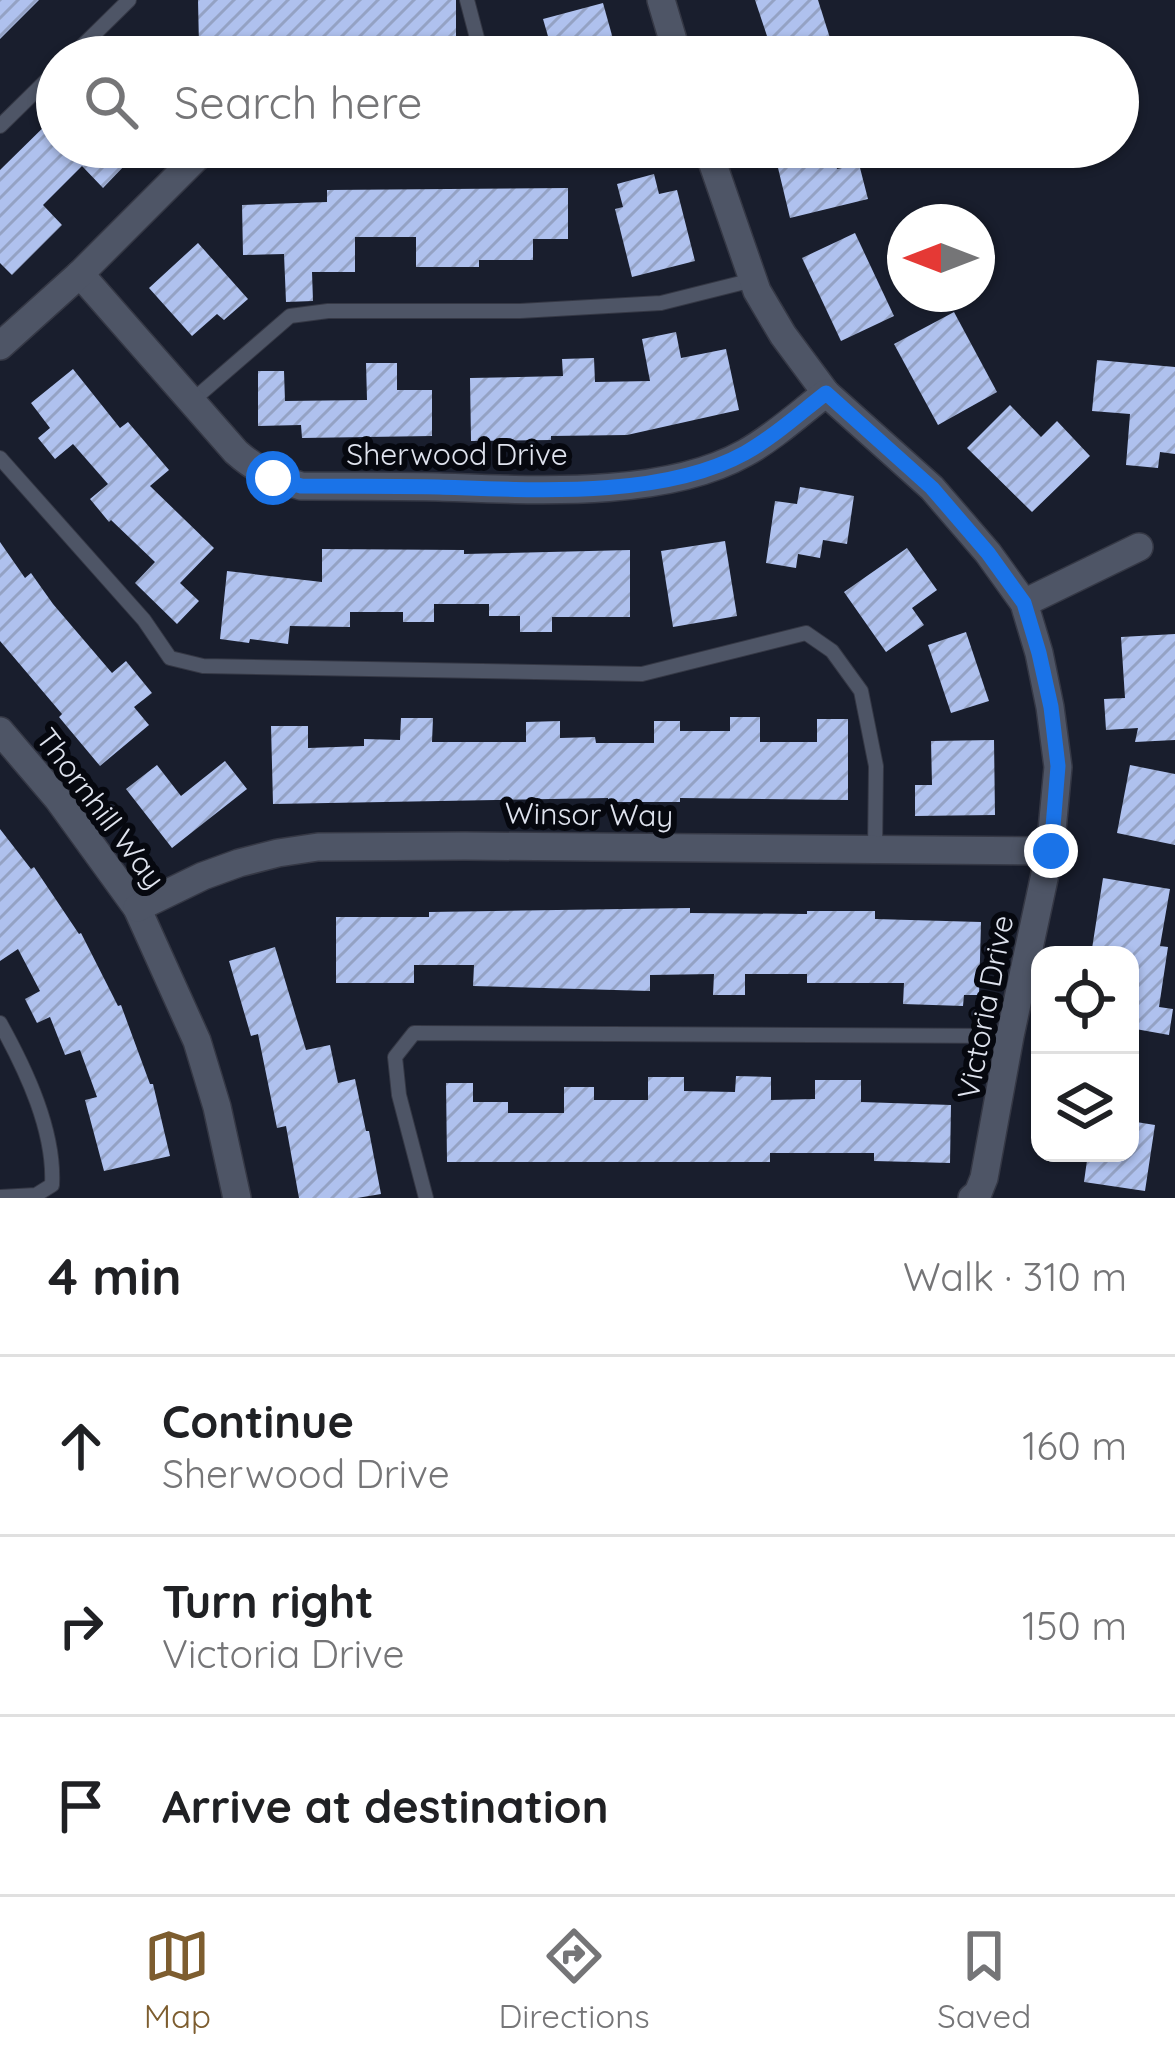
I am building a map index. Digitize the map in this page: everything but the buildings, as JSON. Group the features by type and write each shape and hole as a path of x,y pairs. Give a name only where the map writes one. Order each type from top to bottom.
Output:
{"street":[{"path":"661,0 672,36"},
{"path":"0,346 186,168"},
{"name":"Victoria Drive","path":"714,168 754,280 783,334 826,393 932,488 988,553 1024,603 1039,653 1058,766 1051,851 984,1178 972,1198"},
{"name":"Sherwood Drive","path":"80,274 252,466 301,486 538,490 631,485 704,470 745,454 826,393"},
{"path":"1024,603 1139,548"},
{"name":"Thornhill Way","path":"0,731 58,800 137,908 197,1042 237,1198"},
{"name":"Winsor Way","path":"137,908 239,863 318,848 1051,851"}],"lane":[{"path":"92,36 129,0"},
{"path":"467,0 476,36"},
{"path":"0,126 36,91"},
{"path":"193,400 290,316 328,311 520,311 661,303 754,280"},
{"path":"0,458 144,620 170,658 203,666 642,674 806,633 832,651 861,691 876,766 875,851"},
{"path":"0,1023 35,1101 53,1164 52,1185 36,1195 0,1197"},
{"path":"426,1198 399,1095 395,1057 415,1033 1010,1036"}],"route":[{"path":"273,478 301,486 538,490 631,485 704,470 745,454 826,393 932,488 1024,603 1051,707 1058,766 1051,851"}]}
